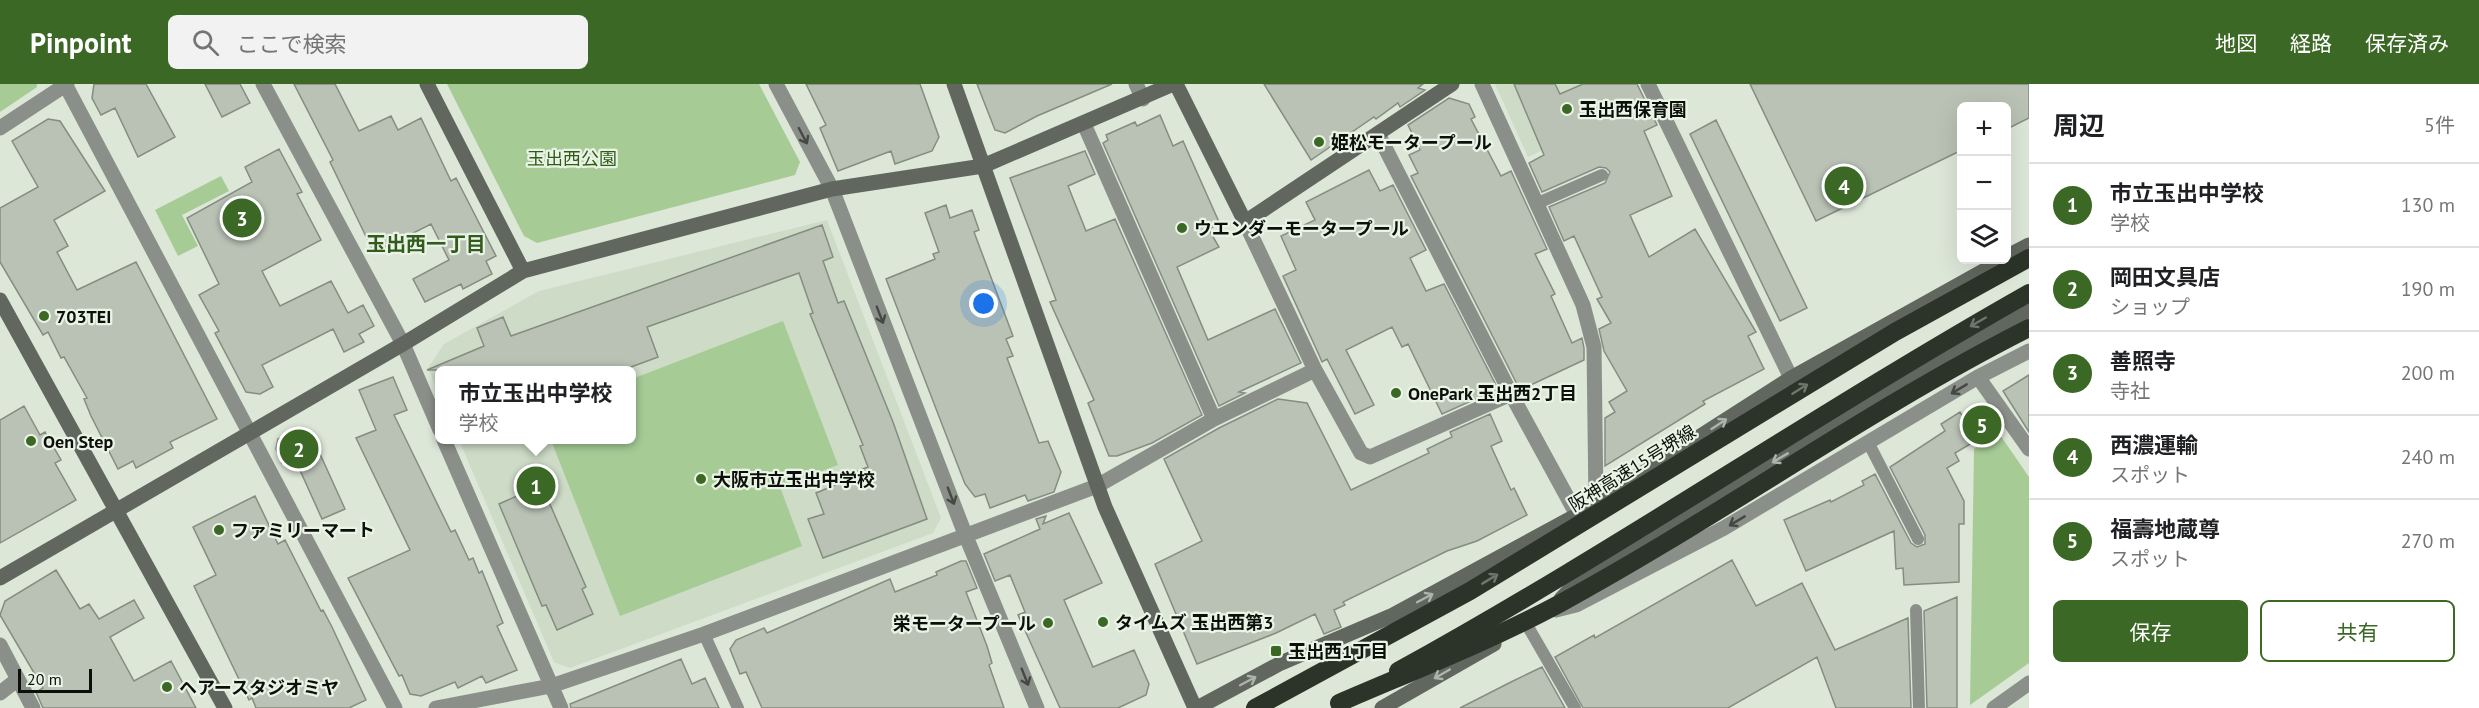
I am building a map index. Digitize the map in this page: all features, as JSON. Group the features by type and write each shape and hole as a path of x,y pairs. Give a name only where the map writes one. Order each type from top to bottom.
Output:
{"highway":[{"name":"阪神高速15号堺線","path":"1255,708 1470,591 1895,332 2029,258"},
{"path":"1334,705 1547,586 1744,466 1904,364 2029,293"},
{"path":"1334,705 1475,644 1558,604 1949,370 2029,328"}],"street":[{"path":"0,128 65,84 395,708"},
{"path":"263,84 403,344 435,418"},
{"path":"427,84 523,271"},
{"path":"776,84 832,189 965,534 1037,708"},
{"path":"954,84 1097,486 1196,708 1281,663 1391,616 1577,515 1791,378 1995,264"},
{"path":"1136,84 1143,99"},
{"path":"0,578 403,344 523,271 832,189 983,166 1175,84 1316,370 1361,453 1370,457 1511,394"},
{"path":"1245,222 1452,84"},
{"path":"1482,84 1583,305 1594,347 1596,503"},
{"path":"1648,84 1791,378"},
{"path":"1084,124 1214,419"},
{"path":"1378,134 1511,394 1577,515"},
{"path":"2011,255 2029,245"},
{"path":"0,300 225,708"},
{"path":"1382,708 1547,612 1580,579 2029,309"},
{"path":"1547,612 1576,605 1724,528 1978,377 2029,351"},
{"path":"436,708 551,686 704,634 1097,486 1214,419 1316,370"},
{"path":"1978,377 2029,449"},
{"path":"446,444 561,708"},
{"path":"0,645 33,708"},
{"path":"0,693 18,679"},
{"path":"1994,708 2029,683"}],"lane":[{"path":"1538,203 1602,175"},
{"path":"1868,442 1918,539"},
{"path":"1916,610 1919,708"},
{"path":"1527,625 1575,708"},
{"path":"704,634 738,708"}],"shaded area":[{"path":"1495,84 1627,84 1637,106 1528,157"},
{"name":"大阪市立玉出中学校","path":"827,220 941,518 933,533 570,668 554,662 461,444 636,444 636,366 435,366 435,384 428,368 444,344 539,291"}],"green space":[{"path":"0,84 37,84 37,87 0,112"},
{"name":"玉出西公園","path":"447,84 759,84 800,162 795,175 537,243 524,236"},
{"path":"221,176 229,191 182,215 198,246 178,256 155,210"},
{"path":"783,321 838,465 780,487 802,546 620,616 553,444 636,444 636,377"},
{"path":"1998,432 2029,477 2029,663 1970,705 1974,449"}],"building":[{"path":"94,84 146,84 175,137 138,157 115,108 101,115 92,98"},
{"path":"205,84 240,84 250,103 222,117"},
{"path":"294,84 335,84 359,131 391,116 398,130 421,118 451,181 456,178 496,256 486,261 492,274 463,289 461,284 425,302 413,279 449,260 431,224 374,253 330,162 333,160"},
{"path":"806,84 920,84 939,137 932,151 895,164 891,151 838,171 820,128 826,125"},
{"path":"977,84 1112,84 1037,116 1005,133 995,130"},
{"path":"1264,84 1423,84 1418,88 1425,90 1400,107 1398,103 1376,119 1374,117 1311,160"},
{"path":"1514,84 1555,84 1560,94 1583,84 1637,84 1657,125 1644,131 1672,196 1630,215 1649,257 1695,229 1756,332 1748,336 1764,369 1703,401 1705,404 1605,466 1605,418 1615,412 1609,402 1627,391 1604,351 1599,329 1611,323 1597,299 1602,297 1574,236 1564,241 1549,207 1605,183 1610,172 1606,168 1599,167 1542,192 1529,163 1544,155"},
{"path":"1750,84 2029,84 2029,118 2011,127 2011,102 1957,102 1957,152 1816,221"},
{"path":"1449,98 1469,104 1475,117 1471,119 1501,176 1511,171 1547,249 1535,254 1555,294 1551,296 1572,343 1582,338 1584,360 1520,390 1411,176 1418,173 1409,155 1420,150 1408,125"},
{"path":"1160,115 1173,146 1183,141 1219,222 1209,230 1219,247 1177,267 1208,340 1275,309 1301,363 1239,392 1245,393 1219,406 1103,143 1108,140 1106,135 1135,122 1137,126"},
{"path":"48,119 60,121 105,191 54,220 68,246 57,252 77,290 136,262 217,419 170,442 173,448 136,468 133,461 118,469 91,416 84,399 87,398 64,357 61,358 48,332 43,335 0,262 0,208 38,187 12,141"},
{"path":"1716,120 1807,308 1780,321 1690,134"},
{"path":"279,149 302,192 297,194 321,240 262,271 280,306 331,281 348,313 363,305 374,326 359,334 364,342 344,352 333,329 262,365 273,387 260,394 246,392 215,333 219,331 199,295 219,284 187,218 252,182 245,167"},
{"path":"1085,151 1095,174 1068,186 1086,231 1115,219 1202,415 1152,443 1117,456 1109,456 1088,403 1094,400 1050,302 1056,300 1010,178"},
{"path":"1369,170 1380,191 1393,185 1426,250 1410,258 1426,291 1444,284 1498,389 1442,414 1408,344 1402,347 1392,327 1346,350 1374,405 1355,414 1327,359 1322,362 1283,276 1296,270 1281,236 1315,220 1306,202"},
{"path":"946,205 950,218 972,210 979,230 974,232 1013,336 1006,339 1013,356 1007,358 1039,443 1048,441 1061,472 1054,492 1028,501 1025,495 990,508 985,494 975,497 965,484 886,279 935,259 933,254 939,252 925,213"},
{"path":"822,225 833,257 823,261 838,303 844,301 893,422 927,519 823,558 808,519 824,514 816,493 840,483 839,478 868,467 860,446 863,445 810,314 813,313 799,273 647,327 658,357 634,366 436,366 484,346 477,328 503,317 511,336"},
{"path":"2029,375 2029,432 2003,391"},
{"path":"393,377 407,410 394,415 451,532 455,530 469,560 473,558 479,573 482,571 503,623 497,626 517,670 486,683 482,676 458,688 455,682 421,696 410,694 402,675 399,676 348,578 410,550 356,438 376,430 359,390"},
{"path":"1278,399 1307,403 1351,490 1429,453 1427,449 1452,437 1450,432 1490,414 1502,441 1491,446 1511,490 1514,488 1527,515 1477,541 1447,551 1343,602 1345,605 1334,610 1341,627 1324,634 1315,614 1276,633 1197,664 1155,564 1202,541 1164,459 1219,428"},
{"path":"24,406 40,435 45,432 61,460 55,463 76,500 0,543 0,420"},
{"path":"1960,412 1977,440 1955,453 1959,461 1947,468 1964,501 1964,524 1959,524 1959,582 1904,585 1903,568 1896,569 1894,531 1806,571 1784,520 1830,500 1831,502 1864,485 1862,481 1875,474 1911,543 1917,547 1925,544 1925,535 1890,467 1945,431 1941,424"},
{"path":"302,428 315,456 320,454 345,509 322,519 294,457 282,463 276,449 278,439"},
{"path":"537,487 545,504 549,502 586,587 582,589 593,614 557,630 546,605 542,606 499,504"},
{"path":"255,496 278,544 285,540 321,611 323,610 332,627 366,700 349,708 256,708 252,698 249,700 194,586 216,575 193,527"},
{"path":"1069,513 1102,583 1064,600 1093,667 1134,650 1149,684 1146,695 1118,708 1060,708 1018,615 1025,612 1010,575 995,581 984,554 1040,529 1036,519 1046,516 1043,524"},
{"path":"1732,560 1756,606 1802,583 1835,650 1908,618 1911,708 1836,708 1817,657 1728,708 1583,708 1555,657 1594,635 1595,638"},
{"path":"966,561 977,588 966,592 987,646 992,663 989,665 1004,708 762,708 746,672 740,674 730,649 736,640 764,628 767,633 890,579 895,592 937,575 936,572"},
{"path":"56,570 80,609 89,604 99,619 134,600 144,618 110,637 134,681 171,661 196,708 43,708 36,692 43,688 0,615 5,601"},
{"path":"1957,597 1957,708 1927,708 1924,611"},
{"path":"681,659 692,684 705,678 719,708 571,708 570,704"},
{"path":"1542,667 1565,708 1460,708 1513,681"}],"place":[{"name":"玉出西保育園","path":"1567,109"},
{"name":"姫松モータープール","path":"1319,142"},
{"name":"西濃運輸","path":"1844,186"},
{"name":"善照寺","path":"242,218"},
{"name":"ウエンダーモータープール","path":"1182,228"},
{"name":"703TEI","path":"44,316"},
{"name":"OnePark 玉出西2丁目","path":"1396,393"},
{"name":"福壽地蔵尊","path":"1982,425"},
{"name":"Oen Step","path":"31,441"},
{"name":"岡田文具店","path":"299,449"},
{"name":"大阪市立玉出中学校","path":"701,479"},
{"name":"市立玉出中学校","path":"536,486"},
{"name":"ファミリーマート","path":"219,530"},
{"name":"タイムズ 玉出西第3","path":"1103,622"},
{"name":"栄モータープール","path":"1048,623"},
{"name":"玉出西1丁目","path":"1276,651"},
{"name":"ヘアースタジオミヤ","path":"167,687"}],"district":[{"name":"玉出西一丁目","path":"426,244"}]}
